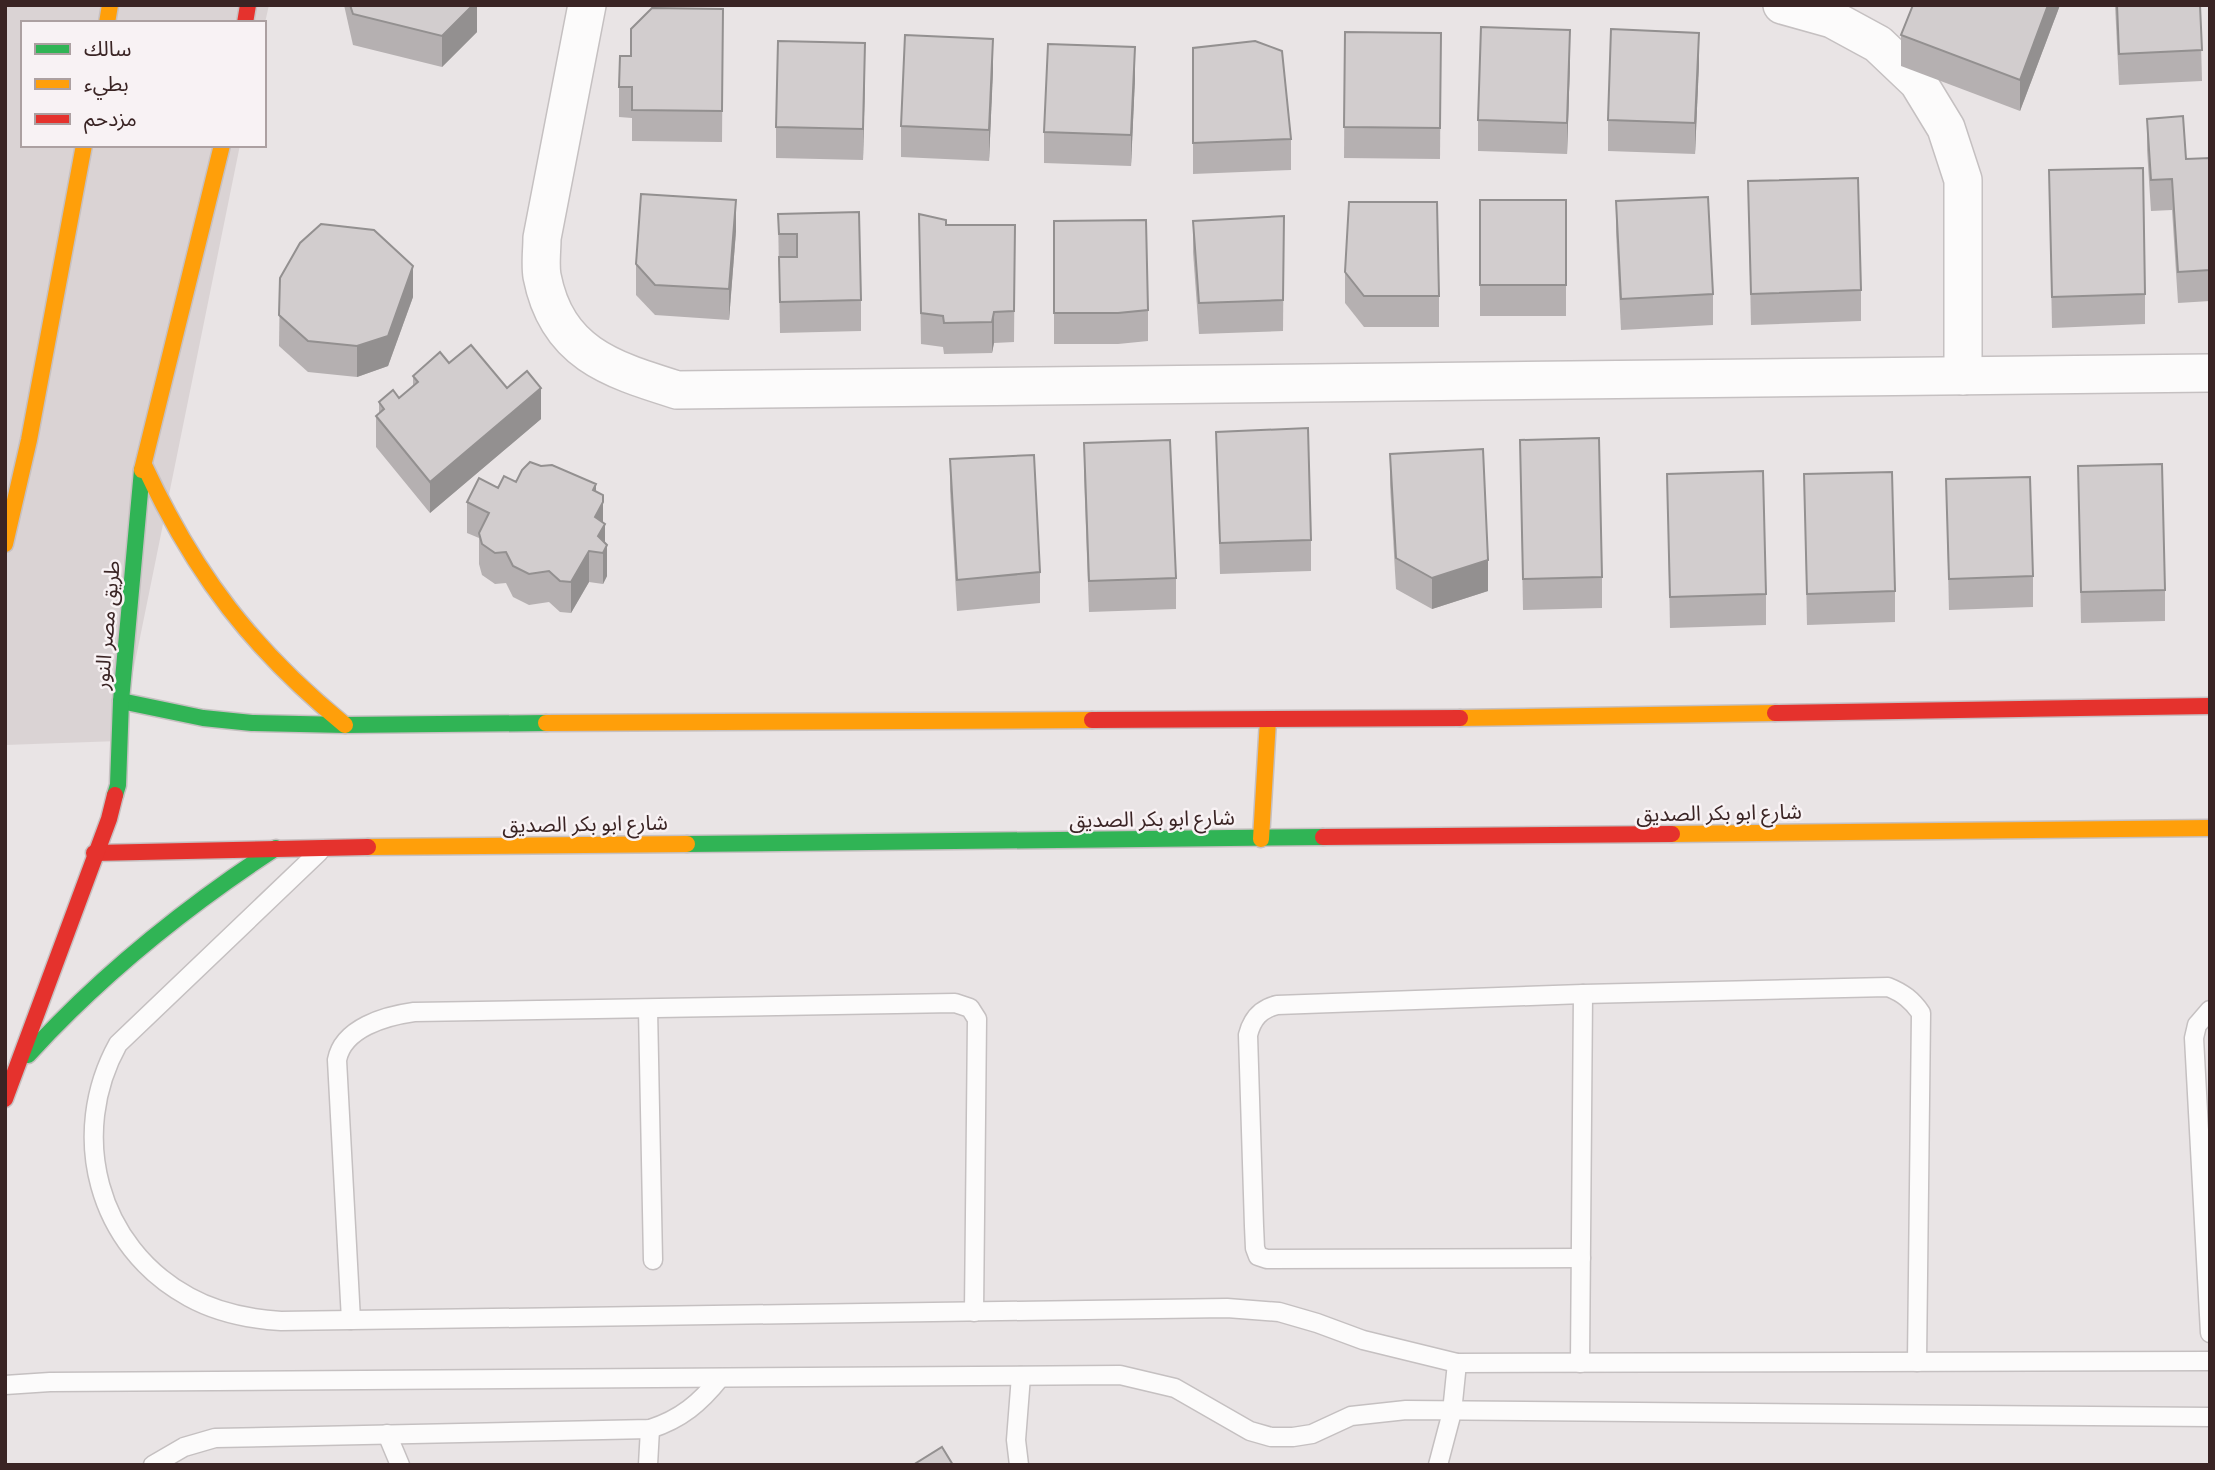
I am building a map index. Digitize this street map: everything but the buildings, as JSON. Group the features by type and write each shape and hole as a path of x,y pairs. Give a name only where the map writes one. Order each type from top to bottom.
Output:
{"main road":[{"path":"5,544 29,440 84,147"},
{"name":"طريق مصر النور","path":"5,1099 118,785 121,701 143,463 215,183 222,147"},
{"path":"5,461 29,440"},
{"path":"143,463 164,513 194,564 229,611 268,657 301,690 345,725"},
{"path":"121,701 203,718 252,723 345,725 1268,720 2210,706"},
{"path":"1261,839 1268,720"},
{"name":"شارع ابو بكر الصديق","path":"94,853 276,848 2210,828"},
{"path":"15,1069 53,1026 136,947 227,878 276,848"}],"street":[{"path":"587,5 542,238 541,273 551,308 570,338 597,361 629,376 677,390 2210,373"},
{"path":"1782,5 1832,19 1878,44 1918,82 1946,128 1963,180 1964,376"}],"lane":[{"path":"324,848 118,1044 99,1085 94,1108 92,1140 96,1172 106,1203 120,1231 139,1257 162,1279 198,1302 248,1319 281,1321 1253,1309 1299,1317 1363,1340 1457,1363 2210,1361"},
{"path":"1581,1258 1267,1259 1258,1255 1255,1248 1248,1035 1256,1017 1269,1007 1277,1005 1888,987 1899,992 1916,1005 1921,1013 1917,1362"},
{"path":"1580,1363 1583,995"},
{"path":"351,1320 337,1060 344,1042 364,1027 384,1018 414,1012 955,1003 970,1008 977,1019 974,1311"},
{"path":"648,1009 653,1260"},
{"path":"2210,1010 2197,1025 2194,1038 2210,1333"},
{"path":"1438,1465 1452,1412 1457,1363"},
{"path":"5,1385 64,1382 1120,1375 1175,1388 1250,1431 1271,1437 1312,1434 1351,1416 1375,1412 2210,1417"},
{"path":"1018,1465 1016,1440 1021,1376"},
{"path":"153,1465 184,1447 215,1438 650,1429 687,1412 700,1402 720,1378"},
{"path":"648,1465 650,1429"},
{"path":"387,1434 400,1465"}],"shaded area":[{"path":"5,5 269,5 265,21 21,21 21,147 240,147 119,741 5,745"}],"traffic: fast":[{"path":"115,795 118,785 121,701 142,470"},
{"path":"121,701 203,718 252,723 546,723"},
{"path":"687,844 1323,837"},
{"path":"28,1055 85,997 145,944 209,894 276,848"}],"traffic: slow":[{"path":"107,21 110,5"},
{"path":"5,544 29,440 84,147"},
{"path":"142,470 222,147"},
{"path":"145,467 184,542 229,608 282,668 345,725"},
{"path":"1460,718 1775,713"},
{"path":"546,723 1092,720"},
{"path":"1261,839 1268,720"},
{"path":"1672,834 2210,828"},
{"path":"368,847 687,844"}],"traffic: jam":[{"path":"245,21 248,5"},
{"path":"1775,713 2210,706"},
{"path":"1092,720 1460,718"},
{"path":"5,1099 109,819 115,795"},
{"path":"1323,837 1672,834"},
{"path":"94,853 368,847"}]}
